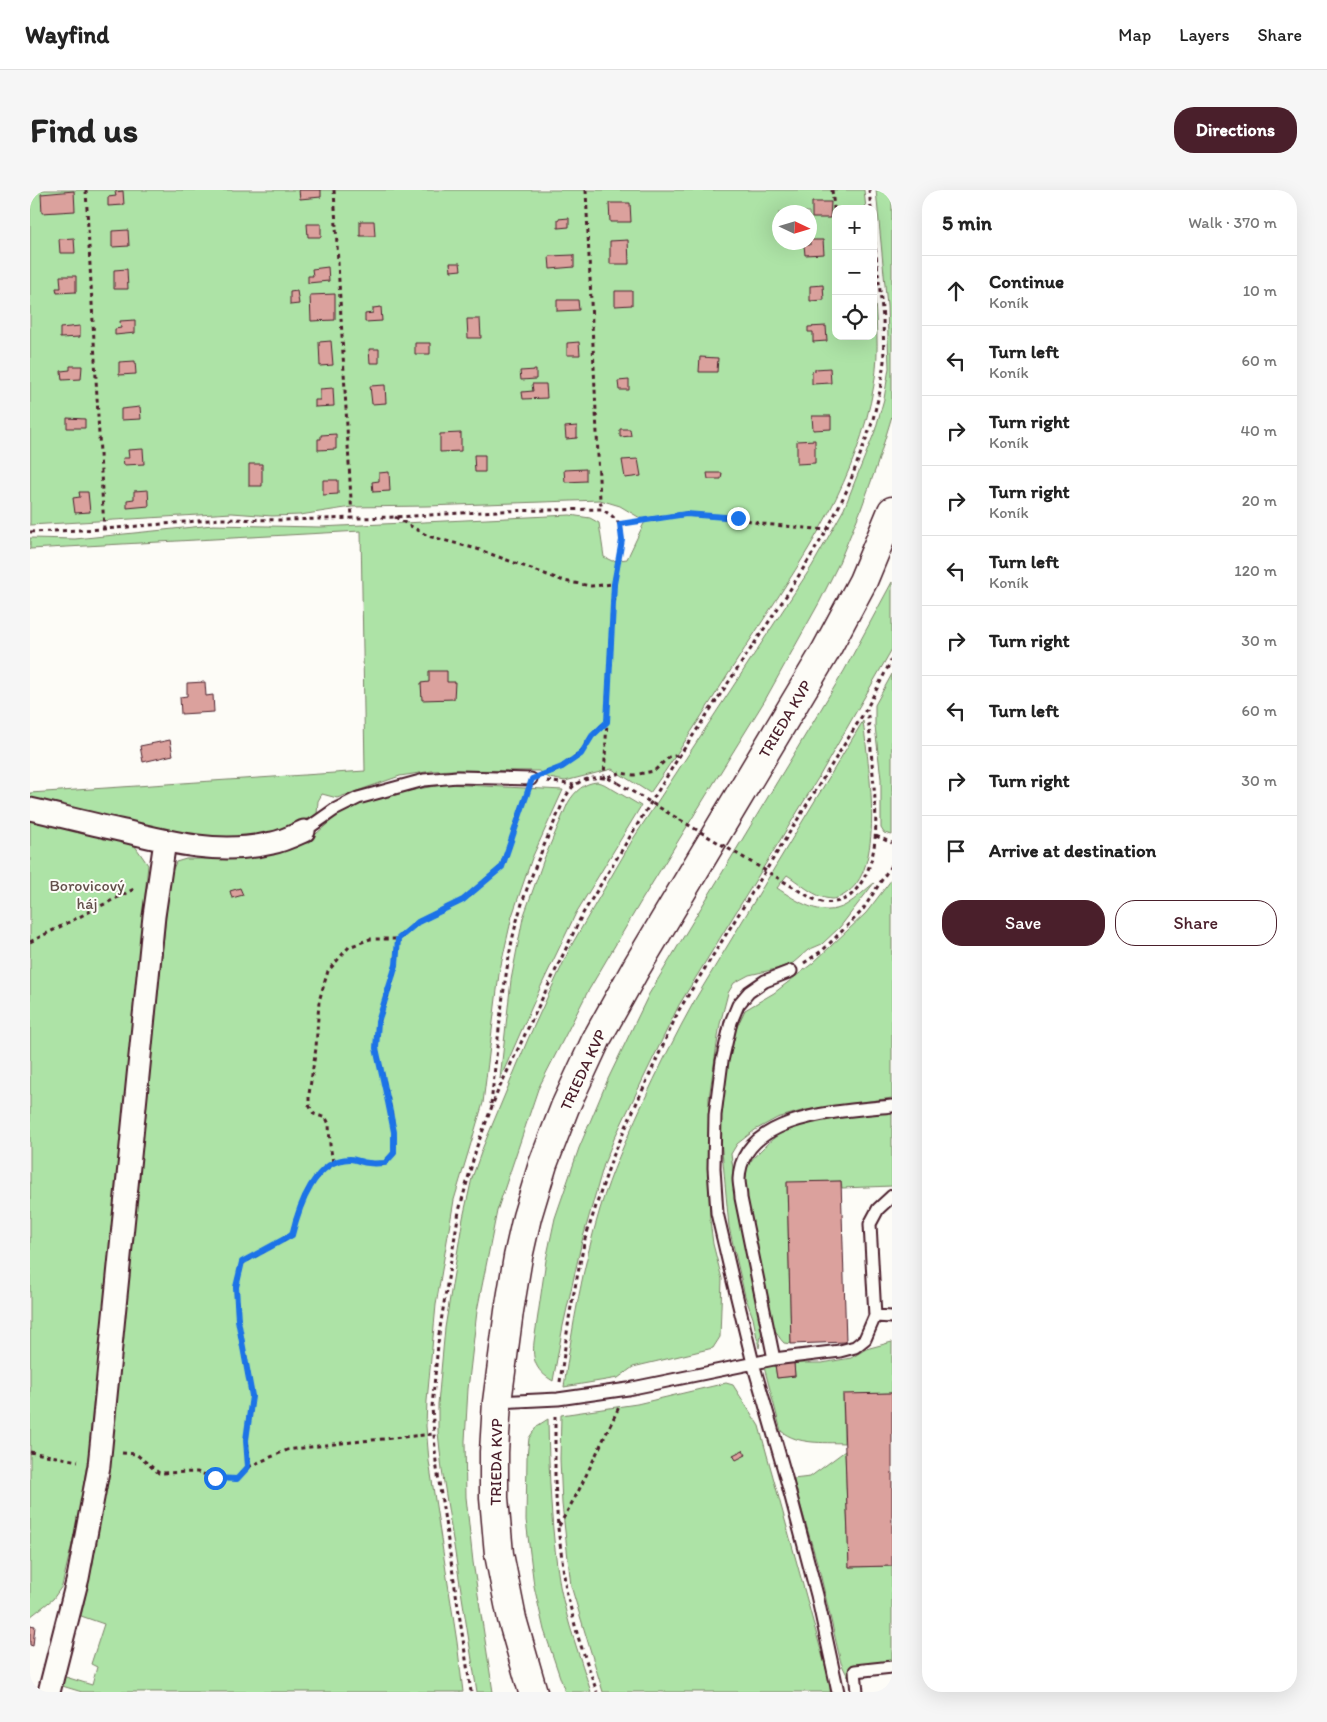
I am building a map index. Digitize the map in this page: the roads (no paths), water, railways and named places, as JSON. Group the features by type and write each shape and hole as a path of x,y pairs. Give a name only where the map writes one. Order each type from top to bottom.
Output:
{"street":[{"name":"TRIEDA KVP","path":"533,1692 512,1619 499,1554 494,1498 494,1452 497,1402 509,1311 522,1241 543,1164 565,1107 596,1040 636,968 825,652 863,581 892,511"},
{"path":"30,809 188,846 227,848 270,844 304,831"},
{"path":"49,1692 78,1578 100,1459 154,916 165,841"}],"lane":[{"path":"304,831 334,810 358,798 424,780 457,777 532,779"},
{"path":"791,971 765,981 750,992 738,1005 731,1022 722,1061 715,1115 714,1168 717,1213 753,1363 817,1595 838,1692"},
{"path":"774,1359 742,1198 739,1178 742,1162 748,1151 759,1139 786,1123 826,1114 892,1106"},
{"path":"497,1402 558,1399 628,1389 774,1359 855,1347 865,1339 874,1316 870,1224 878,1209 892,1196"},
{"path":"874,1316 892,1317"},
{"path":"857,1692 854,1671 892,1667"}],"park label":[{"name":"Borovicový háj","path":"87,894"}]}
